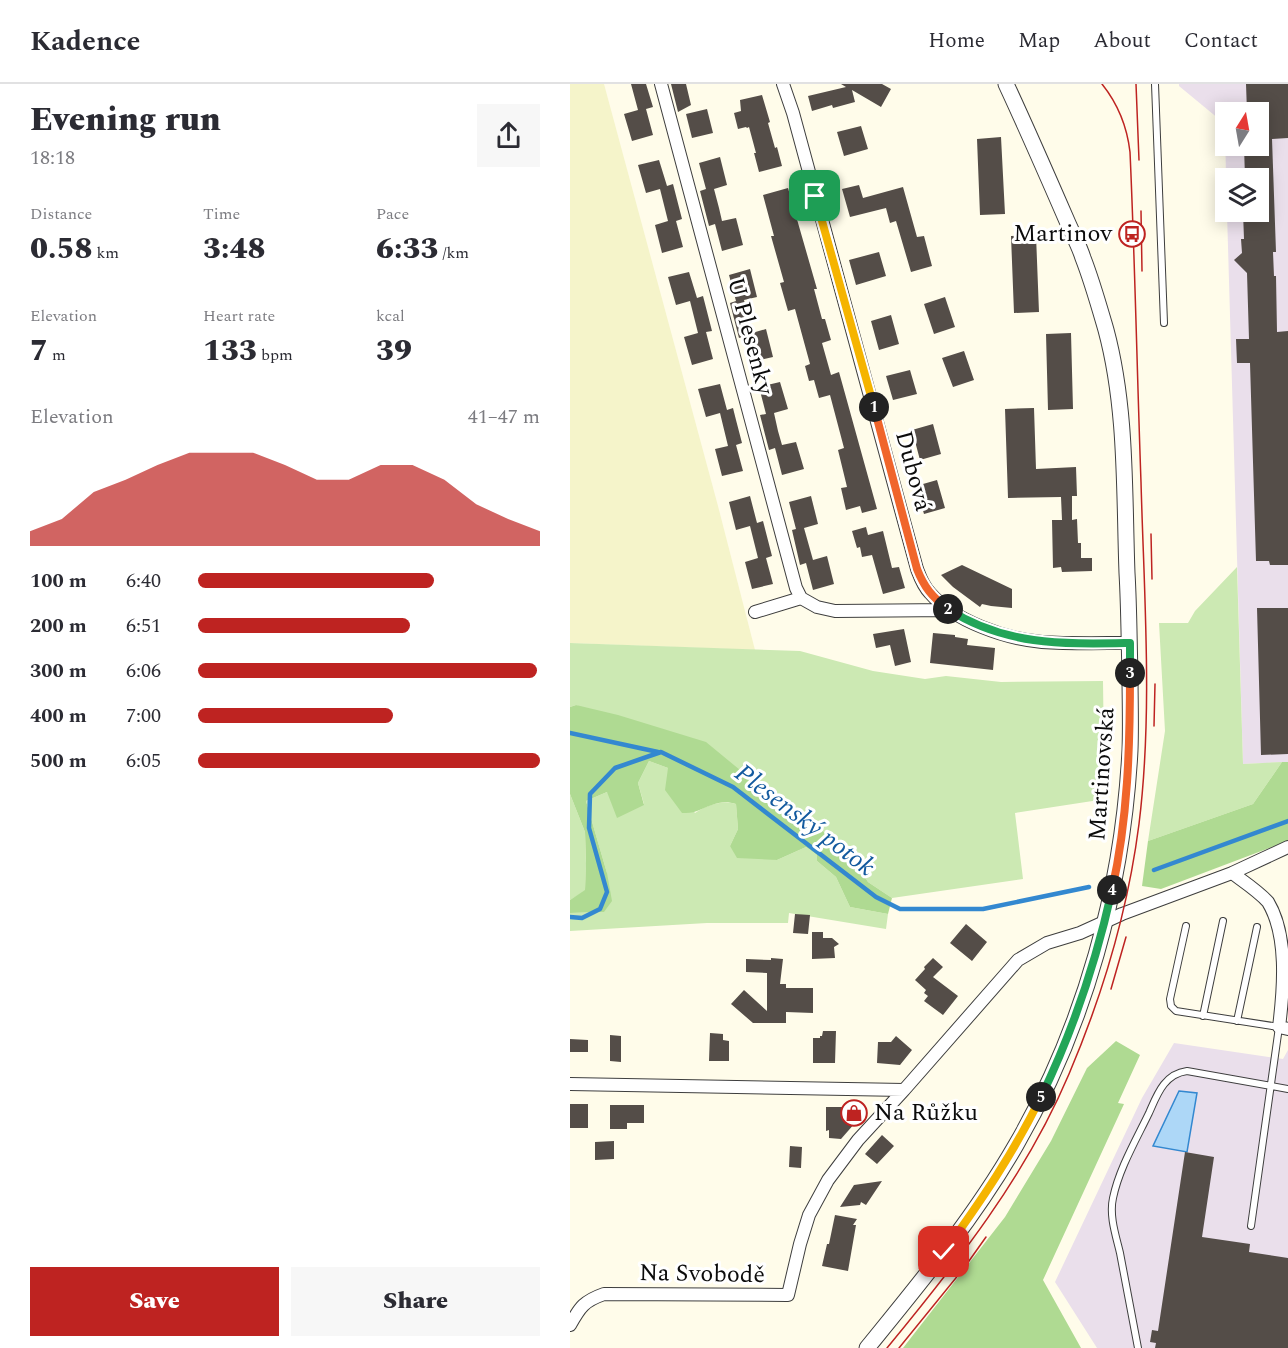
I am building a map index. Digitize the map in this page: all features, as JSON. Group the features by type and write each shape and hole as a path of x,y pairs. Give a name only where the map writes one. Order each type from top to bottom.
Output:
{"street":[{"name":"U Plesenky","path":"661,84 796,588 801,598"},
{"name":"Dubová","path":"783,84 923,584 939,603 950,610 982,626 1010,636 1041,642 1130,643"},
{"name":"Martinovská","path":"867,1348 944,1252 991,1187 1040,1099 1070,1032 1090,974 1113,883 1125,807 1130,749 1130,643 1123,451 1114,368 1107,333 1083,256 1006,84"},
{"path":"754,612 801,598 817,607 835,611 950,610"},
{"name":"Na Svobodě","path":"570,1324 578,1311 590,1299 604,1294 788,1295 809,1215 828,1180 858,1140 1018,960 1047,943 1080,933 1232,873 1288,847"},
{"path":"1232,873 1268,901 1282,922 1286,935 1287,960 1283,1028"},
{"path":"570,1084 904,1090"}],"lane":[{"path":"1155,84 1164,323"},
{"path":"1203,1016 1223,921"},
{"path":"1186,926 1170,999 1171,1006 1176,1011 1283,1028 1270,1086 1251,1226"},
{"path":"1237,1021 1257,927"},
{"path":"1138,1348 1112,1206 1122,1171 1159,1091 1171,1076 1187,1071 1288,1089"}],"shaded area":[{"path":"1179,84 1288,84 1288,762 1243,764 1227,222 1269,222 1269,168 1226,168 1226,156 1269,156 1269,102 1215,102 1215,116"},
{"path":"1174,1043 1283,1059 1288,1050 1288,1348 1097,1348 1055,1282 1142,1098"}],"green space":[{"path":"570,84 604,84 755,650 570,643"},
{"path":"1237,567 1243,764 1282,762 1253,804 1148,841 1165,731 1159,623 1188,623 1195,611"},
{"path":"570,643 800,651 873,671 925,679 946,676 1001,682 1103,681 1104,758 1099,800 1015,813 1023,879 892,898 868,882 851,855 823,831 780,803 576,705 570,707"},
{"path":"576,705 618,715 706,742 780,803 823,831 851,855 868,882 892,898 888,914 850,907 836,877 817,861 817,855 806,847 777,860 737,858 730,846 738,829 736,804 720,803 695,812 682,813 665,790 668,768 649,761 638,783 644,805 617,818 607,792 586,801 607,873 612,901 604,912 570,913 570,900 585,890 586,862 585,832 570,794 570,707"},
{"path":"649,761 668,768 695,813 715,804 736,804 738,829 730,846 777,860 806,847 817,855 817,861 836,877 850,907 888,914 886,929 789,913 788,923 707,923 570,931 570,913 604,912 607,873 586,801 607,792 644,804 638,783"},
{"path":"1282,762 1288,762 1288,841 1161,889 1142,886 1148,841 1253,804"},
{"path":"570,794 585,832 586,863 585,891 570,900"},
{"path":"1116,1041 1140,1055 1118,1103 1124,1104 1043,1280 1081,1348 903,1348 1005,1217 1051,1141 1087,1068"}],"water":[{"path":"1179,1091 1197,1093 1187,1152 1153,1146"}],"building":[{"path":"631,84 646,84 653,107 646,109 653,135 632,141 624,114 638,110"},
{"path":"671,84 686,84 691,105 678,112"},
{"path":"841,84 882,84 891,89 881,107 852,90 855,102 812,111 808,96 846,87"},
{"path":"1246,84 1288,84 1288,138 1272,139 1276,252 1273,252 1277,332 1288,331 1288,565 1270,565 1269,561 1256,561 1250,363 1237,363 1236,339 1249,339 1247,273 1234,260 1242,253 1243,222 1269,222 1269,168 1245,168 1244,156 1269,156 1269,102 1247,102"},
{"path":"762,95 775,148 777,147 782,166 759,172 749,127 738,129 734,113 741,111 740,100"},
{"path":"707,109 713,133 692,138 686,114"},
{"path":"861,126 868,149 844,156 837,132"},
{"path":"1001,137 1005,214 980,215 977,139"},
{"path":"720,157 727,185 714,189 722,221 736,218 743,245 722,251 715,224 709,226 700,191 706,189 699,163"},
{"path":"659,160 667,186 673,184 682,219 676,221 683,247 662,253 655,225 668,221 660,189 646,193 638,165"},
{"path":"859,185 863,198 903,187 917,237 924,236 932,266 911,272 896,221 890,223 886,208 850,217 842,189"},
{"path":"788,188 817,289 814,289 822,319 825,319 831,340 822,343 831,375 839,372 877,509 862,513 860,506 846,510 841,488 847,487 838,450 844,448 830,395 819,398 814,380 809,381 805,366 810,364 795,309 788,311 780,283 784,282 771,236 774,236 763,195"},
{"path":"1036,235 1039,312 1014,313 1011,236"},
{"path":"879,252 886,276 856,285 849,260"},
{"path":"750,269 757,297 744,300 752,333 766,329 773,357 752,362 745,336 739,338 730,303 736,301 729,275"},
{"path":"689,272 697,298 703,296 712,331 706,332 713,359 692,365 684,337 698,333 690,301 676,305 668,277"},
{"path":"945,297 955,327 934,334 924,304"},
{"path":"891,315 899,344 879,350 871,321"},
{"path":"1071,333 1073,409 1048,410 1046,334"},
{"path":"964,351 974,380 953,387 942,358"},
{"path":"910,370 917,394 893,400 886,376"},
{"path":"780,382 788,409 774,413 778,431 782,445 796,442 804,469 782,475 775,448 769,450 760,415 766,414 759,387"},
{"path":"720,384 727,410 733,408 742,443 736,445 743,471 722,476 715,449 728,446 720,413 706,417 698,389"},
{"path":"1034,408 1036,469 1076,467 1077,496 1072,496 1072,520 1077,519 1081,558 1092,558 1092,571 1062,572 1061,567 1053,568 1052,520 1062,520 1061,497 1008,498 1005,409"},
{"path":"933,424 941,454 920,460 912,430"},
{"path":"937,480 945,508 924,514 916,486"},
{"path":"750,496 757,523 763,521 772,556 766,558 773,584 752,589 745,562 758,558 750,526 736,530 729,502"},
{"path":"811,496 818,524 804,528 813,560 827,556 834,584 813,590 806,563 800,565 792,530 796,529 789,502"},
{"path":"866,527 868,535 883,531 892,568 899,567 905,588 883,594 872,555 862,557 852,531"},
{"path":"962,565 1012,589 1012,608 982,604 980,607 941,575"},
{"path":"1257,608 1288,608 1288,754 1261,755"},
{"path":"904,629 911,662 895,666 890,645 876,648 873,634"},
{"path":"933,633 968,639 967,645 995,648 993,670 930,663"},
{"path":"795,914 810,915 808,934 793,933"},
{"path":"966,924 987,942 972,961 950,943"},
{"path":"812,932 823,932 823,938 832,938 839,944 834,947 835,958 812,959"},
{"path":"771,958 783,959 780,984 786,984 786,988 813,988 813,1013 786,1012 786,1023 753,1023 731,1004 744,990 767,1011 767,973 746,972 746,959 771,960"},
{"path":"933,958 943,967 933,977 958,996 943,1015 924,1001 928,996 924,993 926,990 915,980"},
{"path":"823,1031 836,1031 835,1063 813,1063 813,1038 820,1038"},
{"path":"710,1033 723,1034 723,1040 729,1041 729,1061 709,1061"},
{"path":"610,1035 621,1036 621,1062 610,1061"},
{"path":"896,1036 912,1050 900,1065 877,1063 878,1042 891,1042"},
{"path":"570,1039 588,1040 588,1052 570,1052"},
{"path":"570,1104 588,1104 588,1128 570,1128"},
{"path":"610,1105 644,1105 644,1123 627,1123 627,1129 610,1129"},
{"path":"826,1107 858,1107 862,1115 841,1139 829,1138 829,1130 826,1131"},
{"path":"882,1135 894,1146 877,1164 865,1154"},
{"path":"614,1141 614,1159 595,1160 595,1142"},
{"path":"790,1146 802,1147 801,1168 789,1167"},
{"path":"1185,1152 1214,1157 1202,1237 1250,1244 1249,1252 1288,1258 1288,1348 1155,1348 1156,1343 1150,1342 1152,1330 1158,1331"},
{"path":"882,1181 866,1205 861,1202 860,1205 840,1207 854,1185"},
{"path":"835,1215 857,1219 853,1225 856,1225 848,1271 822,1266"}],"waterway":[{"path":"570,733 658,752"},
{"name":"Plesenský potok","path":"570,917 582,918 600,909 607,892 589,828 590,794 615,768 661,752 733,787 876,897 900,909 983,909 1089,887"},
{"name":"Plesenský potok","path":"1154,870 1288,821"}],"tram line":[{"path":"887,1348 939,1284 988,1217 1011,1183 1052,1112 1093,1013 1113,951 1134,856 1143,781 1147,696 1132,193 1127,133 1113,99 1102,84"},
{"path":"1136,84 1139,160"},
{"path":"1141,211 1142,271"},
{"path":"1151,534 1152,579"},
{"path":"1154,726 1155,684"},
{"path":"1111,989 1126,937"},
{"path":"899,1348 964,1268 986,1237"}],"place":[{"name":"Martinov","path":"1132,234"},
{"name":"Na Růžku","path":"854,1113"}],"route":[{"path":"815,196 923,584 939,603 950,610 968,620 1010,636 1041,642 1130,643 1130,749 1125,807 1118,860 1090,974 1070,1032 1031,1117 991,1187 944,1252"}]}
